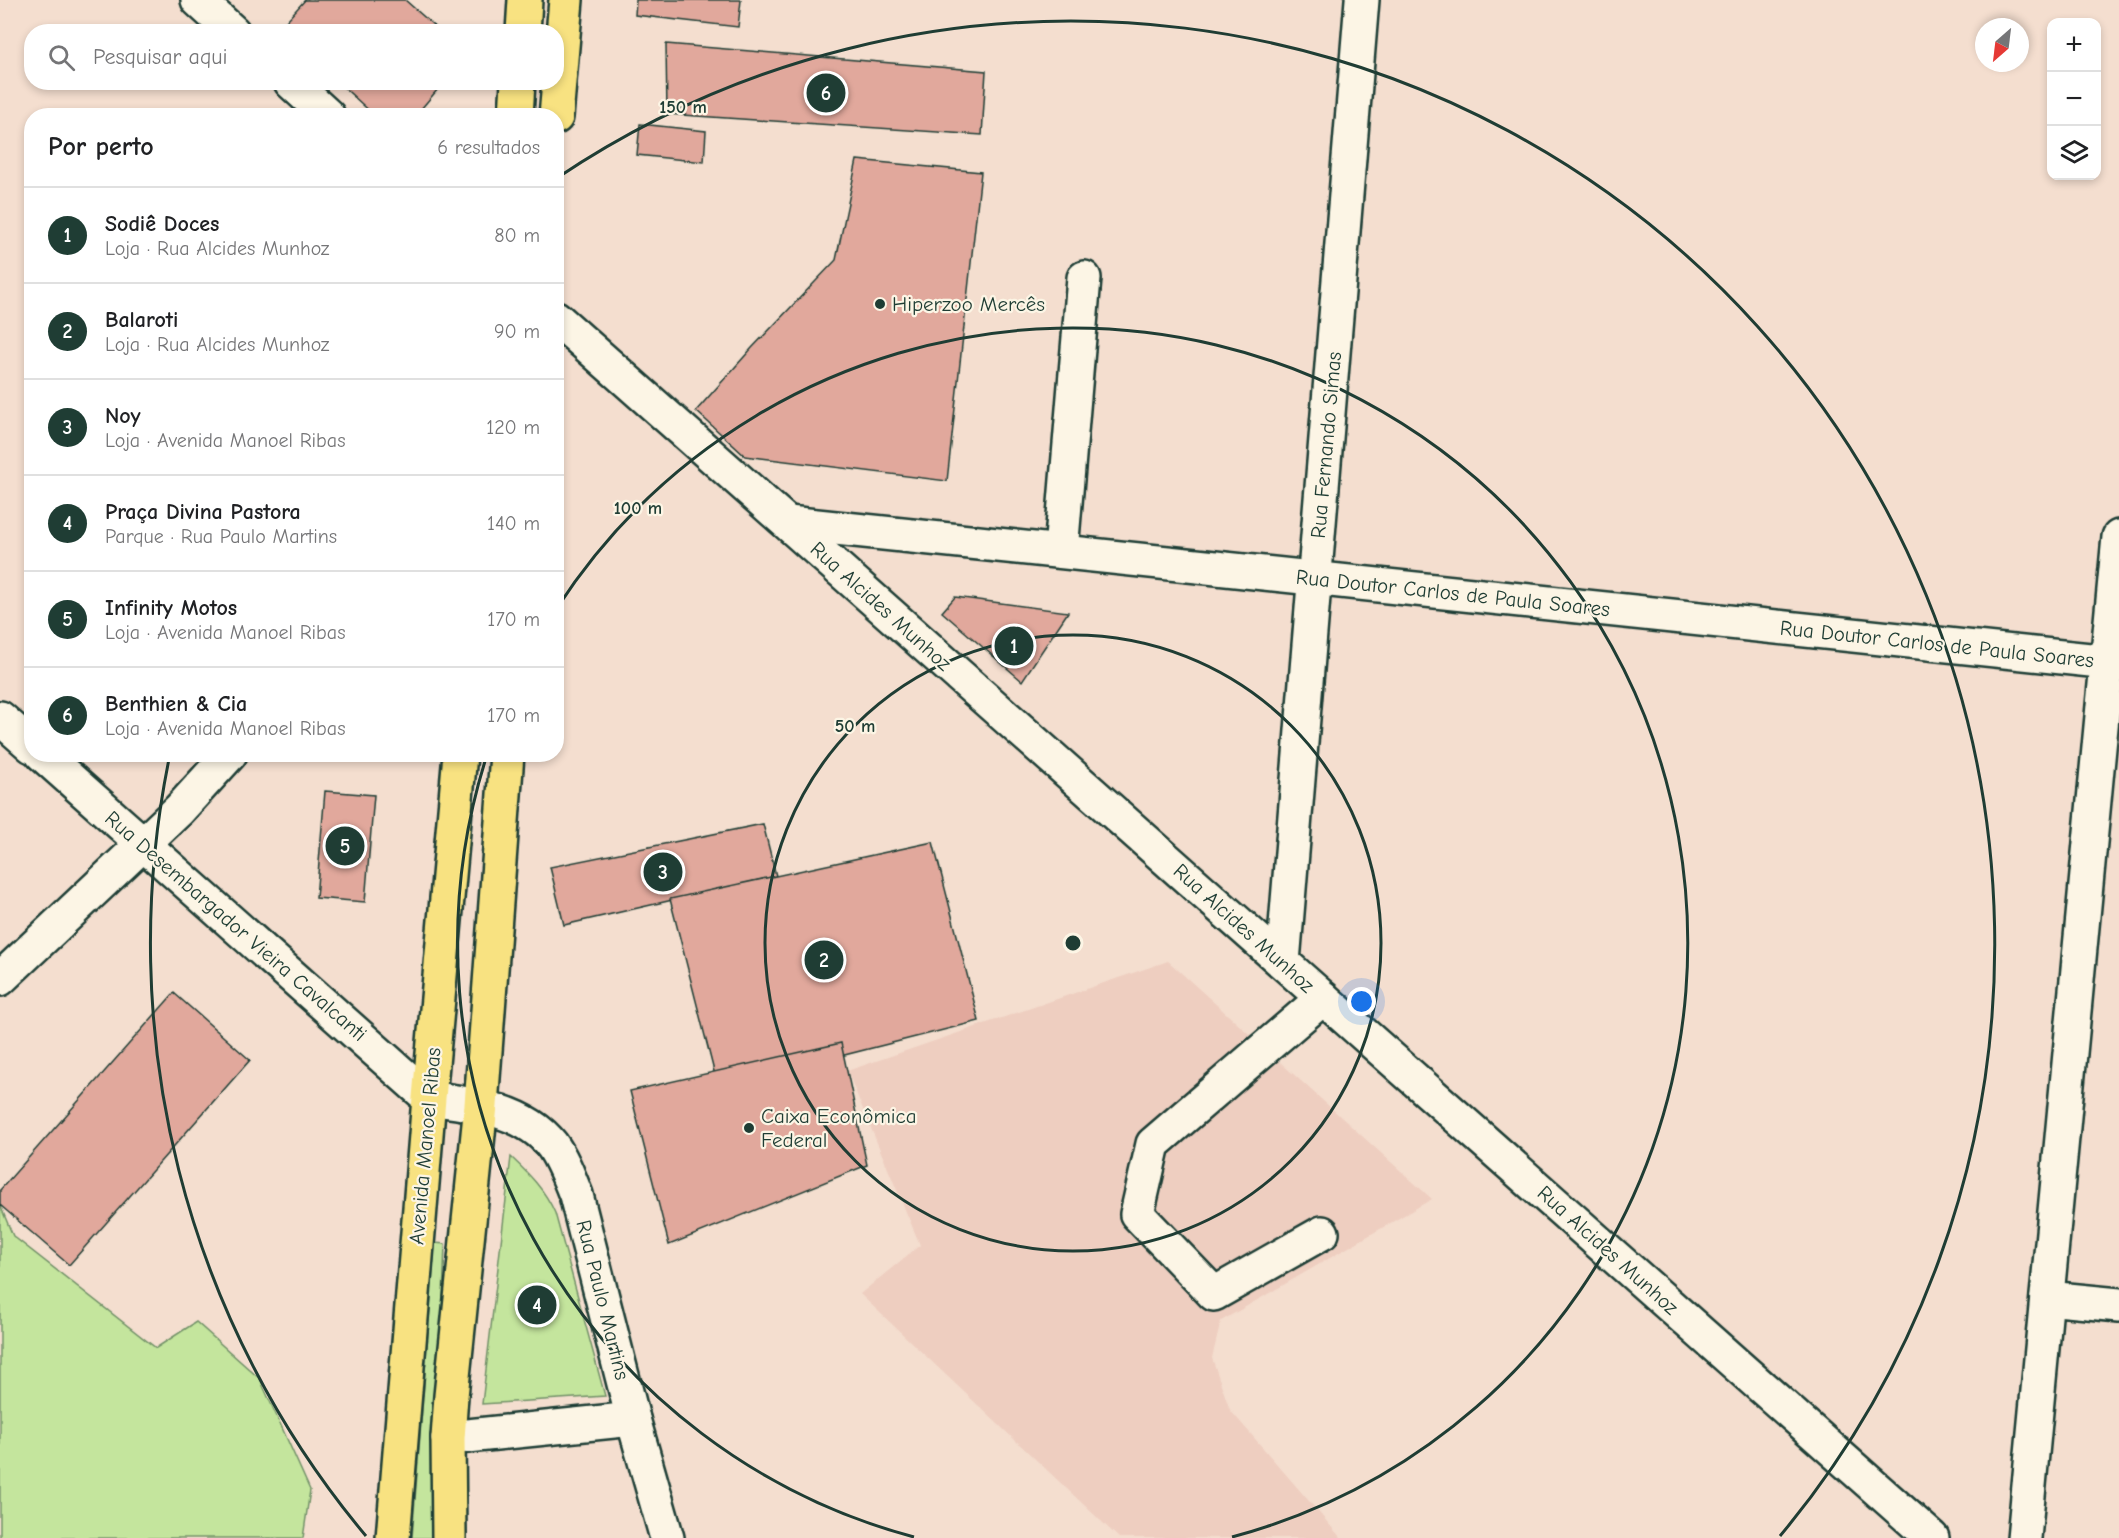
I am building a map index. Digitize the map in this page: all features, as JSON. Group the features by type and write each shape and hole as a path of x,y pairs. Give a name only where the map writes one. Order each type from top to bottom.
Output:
{"main road":[{"path":"524,24 525,0"},
{"path":"564,24 566,0"},
{"path":"516,108 518,90"},
{"path":"557,108 558,90"},
{"name":"Avenida Manoel Ribas","path":"393,1538 459,762"},
{"path":"449,1538 448,1438 481,1105 506,762"}],"street":[{"path":"198,0 224,24"},
{"name":"Rua Fernando Simas","path":"1283,963 1362,0"},
{"path":"300,90 319,108"},
{"path":"1060,552 1084,278"},
{"name":"Rua Alcides Munhoz","path":"564,325 1932,1538"},
{"name":"Rua Doutor Carlos de Paula Soares","path":"788,523 2113,662"},
{"path":"2024,1538 2113,662 2119,537"},
{"path":"0,718 24,739"},
{"name":"Rua Desembargador Vieira Cavalcanti","path":"51,762 429,1098"},
{"path":"0,979 179,810 223,762"},
{"path":"1322,1233 1214,1293 1137,1214 1153,1144 1323,998"},
{"name":"Rua Paulo Martins","path":"429,1098 481,1105 525,1122 551,1144 566,1170 576,1195 633,1419 667,1538"},
{"path":"2047,1298 2119,1305"},
{"path":"448,1438 633,1419"}],"shaded area":[{"path":"1168,961 1432,1199 1221,1321 1212,1358 1230,1410 1341,1538 1119,1538 860,1294 920,1245 847,1071"}],"green space":[{"path":"511,1157 541,1190 555,1213 605,1396 482,1404"},
{"path":"0,1205 13,1236 156,1348 196,1322 260,1379 310,1490 303,1538 0,1538"},
{"path":"435,1243 445,1244 434,1538 412,1538"}],"building":[{"path":"305,0 405,0 432,24 283,24"},
{"path":"636,0 741,0 738,27 635,15"},
{"path":"666,44 986,71 982,135 667,114"},
{"path":"347,90 437,90 422,108 366,108"},
{"path":"640,124 706,131 704,162 637,155"},
{"name":"Hiperzoo Mercês","path":"857,160 981,172 947,481 745,456 696,411 836,260"},
{"path":"955,597 1068,612 1022,681 942,612"},
{"path":"325,791 374,795 365,902 316,898"},
{"path":"763,824 776,876 564,925 550,867"},
{"path":"933,842 979,1021 718,1087 670,899"},
{"path":"174,993 250,1060 69,1265 0,1205 0,1190"},
{"name":"Caixa Econômica Federal","path":"841,1043 867,1165 669,1245 630,1091"}],"place":[{"name":"Benthien & Cia","path":"826,93"},
{"name":"Hiperzoo Mercês","path":"880,304"},
{"name":"Sodiê Doces","path":"1014,646"},
{"name":"Infinity Motos","path":"345,846"},
{"name":"Noy","path":"663,872"},
{"name":"Balaroti","path":"824,960"},
{"name":"Caixa Econômica Federal","path":"749,1128"},
{"name":"Praça Divina Pastora","path":"537,1305"}]}
